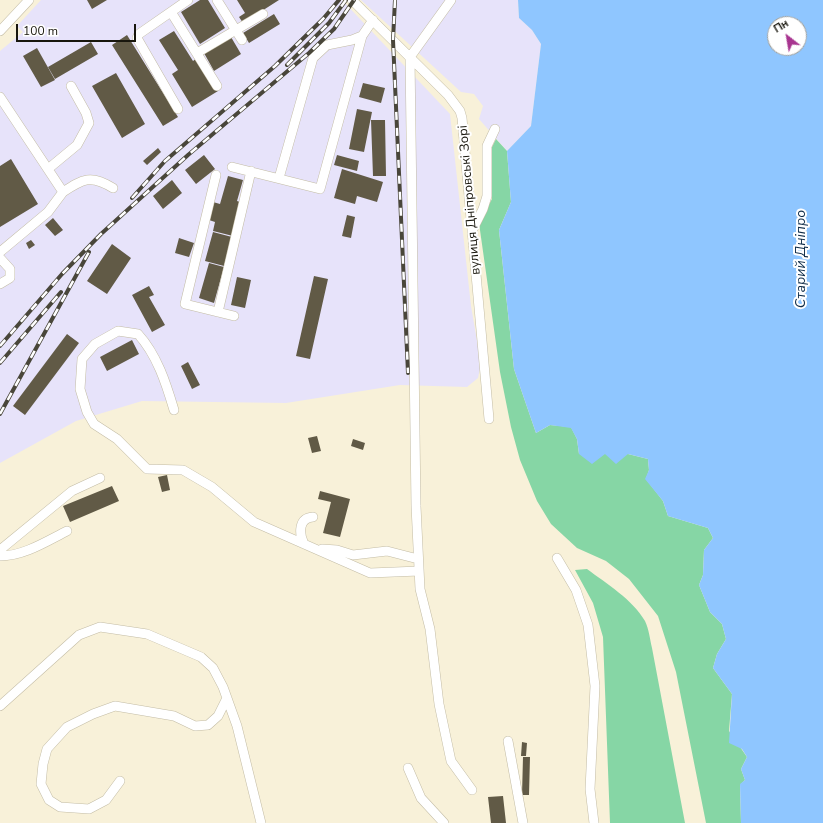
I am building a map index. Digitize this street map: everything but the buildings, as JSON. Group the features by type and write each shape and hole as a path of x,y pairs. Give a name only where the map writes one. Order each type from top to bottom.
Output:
{"street":[{"path":"0,31 29,0"},
{"path":"178,109 137,38 139,34 188,0"},
{"path":"217,0 242,40"},
{"name":"вулиця Дніпровські Зорі","path":"352,0 448,95 460,111 463,122 489,419"},
{"path":"451,0 410,57 418,559 420,589 430,629 439,704 451,761 472,790"},
{"path":"171,12 217,86"},
{"path":"196,53 263,14"},
{"path":"232,167 320,189 362,36 372,20"},
{"path":"279,178 313,58 327,45 352,40 362,36"},
{"path":"48,169 78,144 89,123 86,113 71,86"},
{"path":"0,97 63,192"},
{"path":"472,231 483,209 487,196 487,146 495,129"},
{"path":"218,312 251,171"},
{"path":"216,175 185,304 234,316"},
{"path":"0,252 48,212 63,192 79,182 93,178 102,181 113,188"},
{"path":"0,258 10,269 10,278 0,284"},
{"path":"174,410 166,382 148,346 138,334 118,331 95,344 82,359 80,389 86,412 94,424 117,438 147,469 183,470 212,487 254,522 370,573 419,571"},
{"path":"0,550 72,491 100,478"},
{"path":"304,544 300,536 300,528 303,522 308,518 313,518"},
{"path":"0,556 8,556 37,546 67,531"},
{"path":"314,548 338,550 353,555 387,551 418,559"},
{"path":"557,558 576,590 588,625 595,686 590,789 594,823"},
{"path":"0,706 79,635 100,627 148,634 201,657 213,668 227,698 237,726 261,823"},
{"path":"120,781 106,800 89,809 60,807 49,800 41,784 43,764 47,749 67,727 93,714 116,706 174,716 195,726 208,725 218,716 227,698"},
{"path":"508,741 523,823"},
{"path":"408,768 421,798 444,823"}],"shaded area":[{"path":"41,0 342,0 450,114 471,306 481,364 478,378 467,387 400,385 286,403 142,401 76,421 0,463 0,51 23,32 17,26"},
{"path":"361,0 518,0 519,18 532,30 541,44 531,126 507,151 479,119 483,106 474,94 461,92"}],"green space":[{"path":"496,139 507,151 511,202 499,230 514,369 536,433 550,425 571,427 577,439 579,454 628,454 648,459 649,470 646,479 663,501 668,516 708,528 713,538 704,550 703,575 699,585 710,612 722,624 726,639 717,654 713,668 732,694 729,731 747,757 741,769 745,780 740,785 741,823 706,823 676,672 658,616 629,579 606,561 577,548 551,524 537,501 520,460 511,427 500,372 479,223 492,199 492,147"},
{"path":"587,569 626,599 640,613 645,621 652,648 685,823 610,823 603,637 593,603 575,570"}],"water":[{"name":"Старий Дніпро","path":"518,0 823,0 823,823 741,823 740,784 745,780 741,769 747,757 742,749 729,743 732,694 713,668 717,654 726,639 722,624 710,612 699,585 703,575 704,550 713,538 708,528 668,516 663,501 645,479 649,470 648,459 628,454 616,464 605,454 592,464 579,454 577,439 571,428 550,425 536,433 514,369 499,230 511,202 507,151 531,126 541,44 532,30 519,18"}],"railway":[{"path":"132,198 165,161 275,66 323,19 339,0"},
{"path":"287,65 329,23 346,0"},
{"path":"0,346 62,274 101,234 188,155 309,53 334,29 354,0"},
{"path":"395,0 393,40 408,373"},
{"path":"0,414 89,252"},
{"path":"0,363 61,292"}]}
